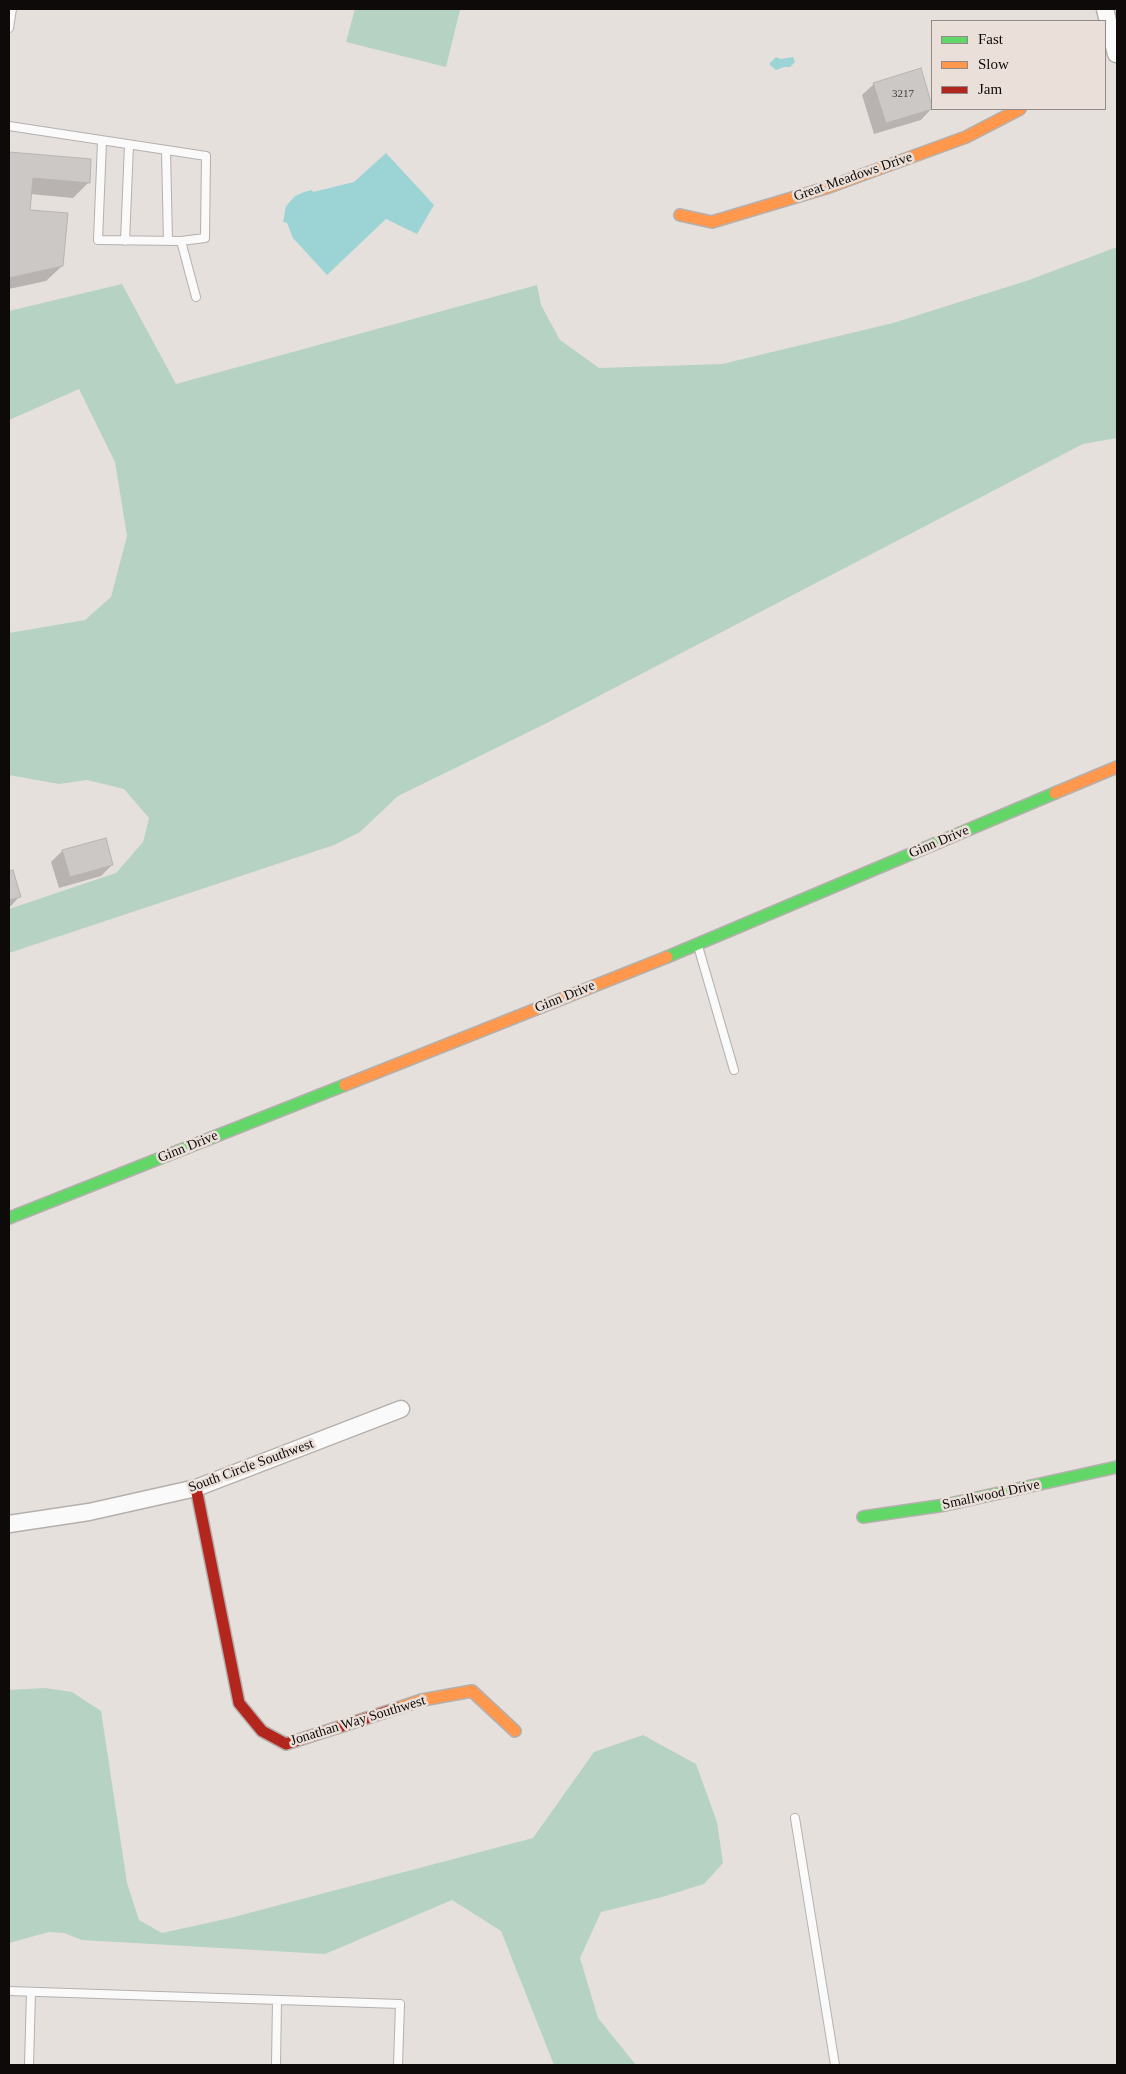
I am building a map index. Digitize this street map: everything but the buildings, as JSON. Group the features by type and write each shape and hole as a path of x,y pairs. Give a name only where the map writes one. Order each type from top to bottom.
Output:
{"street":[{"path":"1105,9 1113,56"},
{"name":"Great Meadows Drive","path":"680,215 712,222 829,187 966,137 1018,110"},
{"name":"Ginn Drive","path":"9,1218 698,944 1117,767"},
{"name":"South Circle Southwest","path":"9,1524 89,1512 196,1488 401,1409"},
{"name":"Smallwood Drive","path":"863,1517 952,1504 1117,1467"},
{"name":"Jonathan Way Southwest","path":"196,1488 239,1703 262,1731 286,1744 422,1700 472,1691 515,1731"}],"lane":[{"path":"9,28 12,9"},
{"path":"9,126 102,142 206,156 204,238 182,241 98,240 102,142"},
{"path":"125,241 128,145"},
{"path":"166,151 168,241"},
{"path":"182,241 196,297"},
{"path":"698,944 734,1070"},
{"path":"795,1818 836,2065"},
{"path":"9,1991 400,2004 398,2065"},
{"path":"29,2065 31,1992"},
{"path":"276,2065 277,2000"}],"green space":[{"path":"355,9 460,10 446,67 346,42"},
{"path":"1117,247 1117,438 1083,444 547,723 398,796 360,832 334,845 9,953 9,909 116,873 143,842 149,818 124,789 87,780 59,784 9,775 9,633 85,620 111,597 127,536 115,462 79,389 9,420 9,311 122,284 176,384 537,285 541,305 560,340 599,368 722,364 893,323 1029,280"},
{"path":"45,1688 72,1692 101,1711 127,1883 139,1920 162,1933 230,1918 533,1838 594,1752 643,1735 696,1764 717,1822 723,1863 704,1884 662,1897 601,1912 580,1958 598,2018 636,2065 554,2065 501,1931 452,1900 325,1954 82,1940 64,1933 49,1932 9,1943 9,1690"}],"water":[{"path":"776,57 781,59 793,57 795,62 790,67 776,70 769,64"},
{"path":"386,153 434,205 417,234 386,219 327,275 293,238 287,223 283,222 286,206 295,196 304,192 312,190 313,192 354,182"}],"traffic: fast":[{"path":"667,957 1055,793"},
{"path":"9,1218 345,1085"},
{"path":"863,1517 945,1505 1117,1467"}],"traffic: slow":[{"path":"680,215 712,222 829,187 966,137 1018,110"},
{"path":"1055,793 1117,767"},
{"path":"345,1085 667,957"},
{"path":"398,1708 422,1700 472,1691 515,1731"}],"traffic: jam":[{"path":"196,1488 239,1703 262,1731 286,1744 398,1708"}]}
